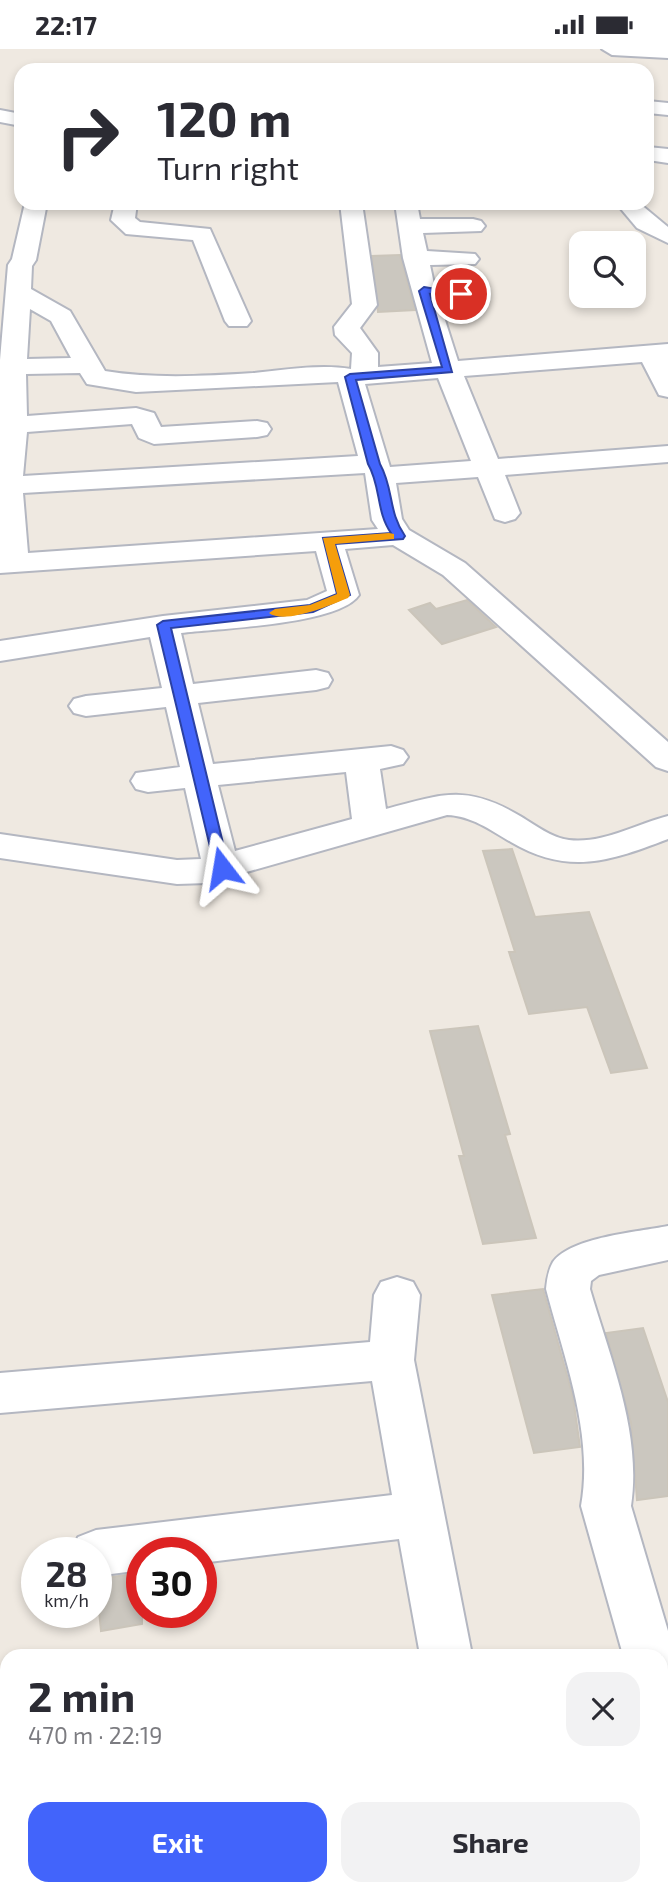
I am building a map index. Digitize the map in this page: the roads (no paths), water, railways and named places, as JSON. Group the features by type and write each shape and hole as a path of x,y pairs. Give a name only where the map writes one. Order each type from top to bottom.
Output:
{"street":[{"path":"616,56 668,52"},
{"path":"616,56 668,65"},
{"path":"33,210 12,260 20,265 19,292 7,368 4,485 7,563 399,536"},
{"path":"125,210 123,220 134,229 202,234 238,321"},
{"path":"359,210 396,241 424,291 448,370 489,467 505,513"},
{"path":"633,210 649,227 668,236"},
{"path":"481,215 396,241 365,305 347,327 348,335 364,346 368,359 356,377 387,520 399,536 454,569 668,759"},
{"path":"396,241 467,259"},
{"path":"424,291 452,291 475,304"},
{"path":"19,292 61,316 86,365 96,378 110,382 248,381 337,374 356,377 659,353 668,389"},
{"path":"7,368 86,365"},
{"path":"248,381 268,470"},
{"path":"7,425 136,416 145,419 149,432 154,436 257,429"},
{"path":"4,485 268,470 489,467 668,454"},
{"path":"0,651 163,625 313,608 344,595 328,541"},
{"path":"163,625 222,868"},
{"path":"86,706 316,680"},
{"path":"148,781 376,758 371,824"},
{"path":"0,846 177,872 222,868 426,807 457,803 477,807 550,846 579,852 598,850 668,827"},
{"path":"647,1649 606,1506 611,1493 611,1456 568,1290 570,1273 586,1260 668,1243"},
{"path":"397,1295 391,1360 445,1649"},
{"path":"0,1393 391,1360"},
{"path":"112,1551 420,1514"}]}
